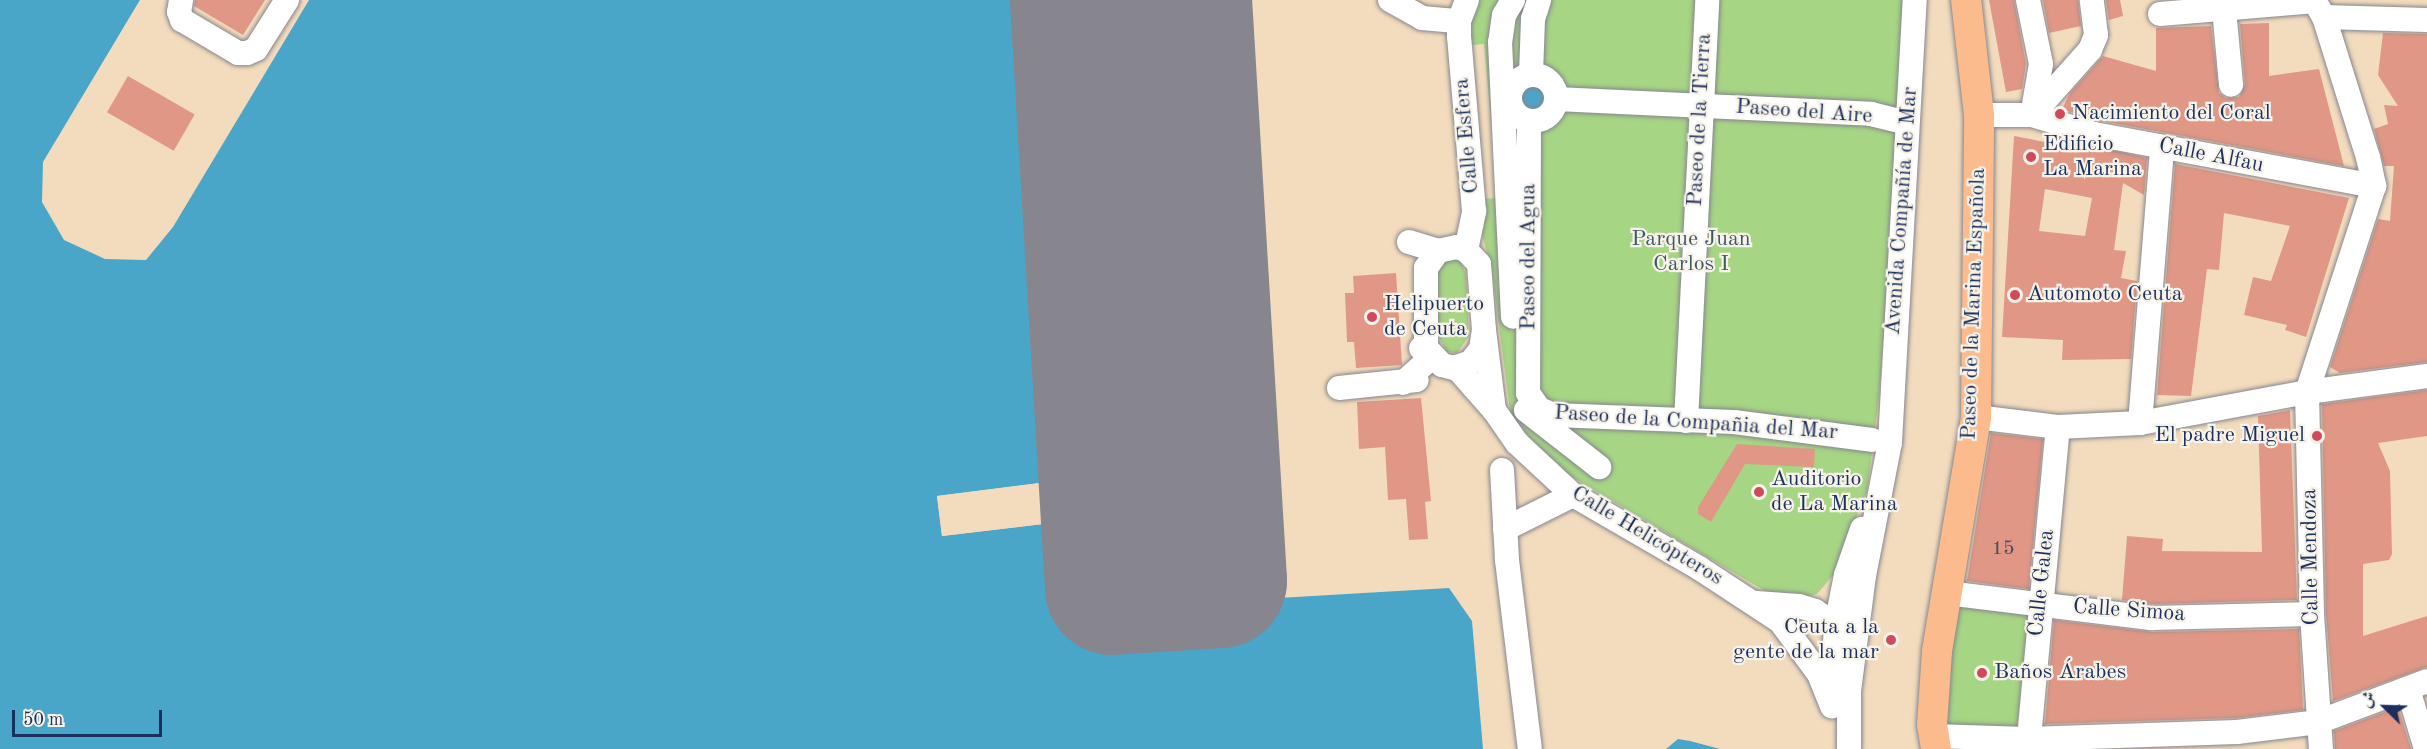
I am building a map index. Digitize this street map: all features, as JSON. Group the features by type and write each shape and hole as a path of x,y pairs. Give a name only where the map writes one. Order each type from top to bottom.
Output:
{"main road":[{"name":"Paseo de la Marina Española","path":"1935,742 1936,663 1976,417 1979,115 1966,0"}],"street":[{"path":"181,0 179,12 182,20 238,53 247,53 256,49 287,0"},
{"name":"Calle Esfera","path":"1390,0 1422,18 1463,11 1474,211 1466,250"},
{"path":"1513,0 1504,15 1500,42 1517,391 1530,415 1599,467"},
{"path":"1531,74 1532,27 1539,0"},
{"name":"Paseo de la Tierra","path":"1686,421 1699,106 1707,0"},
{"name":"Avenida Compañía de Mar","path":"1836,749 1855,575 1880,441 1889,422 1915,0"},
{"path":"2028,0 2041,64 2041,85 2032,115"},
{"path":"2032,115 2090,50 2096,35 2092,0"},
{"path":"2318,6 2368,157 2374,186"},
{"path":"2160,14 2318,6 2427,20"},
{"path":"2224,9 2231,85"},
{"path":"1531,74 1550,81 1556,99 1548,116 1529,121 1513,109 1510,94 1517,81 1531,74"},
{"name":"Paseo del Aire","path":"1556,99 1871,114 1906,123"},
{"name":"Calle Alfau","path":"1979,115 2032,115 2094,134 2374,186"},
{"name":"Paseo del Agua","path":"1528,393 1529,121"},
{"path":"2140,423 2162,147"},
{"name":"Calle Mendoza","path":"2321,749 2312,614 2307,392 2374,186"},
{"path":"1409,242 1432,260 1447,248 1466,250"},
{"name":"Calle Helicópteros","path":"1466,250 1479,264 1494,410"},
{"name":"Calle Helicópteros","path":"1432,260 1410,280 1413,335 1417,344 1432,357 1455,367 1494,410 1517,443 1573,495 1756,603 1787,627"},
{"name":"Calle Helicópteros","path":"1455,367 1471,362 1481,349 1484,330"},
{"path":"1403,382 1432,357"},
{"path":"1339,388 1437,377 1455,367"},
{"path":"1976,417 2058,427 2140,423 2307,392 2427,376"},
{"name":"Paseo de la Compañia del Mar","path":"1528,393 1539,409 1554,415 1746,423 1872,440"},
{"name":"Calle Galea","path":"2027,744 2058,427"},
{"path":"1502,470 1505,530 1530,749"},
{"path":"1505,530 1573,495"},
{"path":"1799,606 1829,594 1855,575"},
{"path":"1836,625 1855,575"},
{"name":"Calle Simoa","path":"1947,593 2152,618 2312,614"},
{"path":"1756,603 1799,606 1836,625"},
{"path":"1787,627 1806,633 1836,625"},
{"name":"Avenida Compañía de Mar","path":"1836,625 1840,699 1849,749"},
{"path":"1787,627 1819,674 1840,699"},
{"path":"1935,742 2027,744 2238,740 2318,722 2417,685 2426,749"}],"green space":[{"name":"Parque Juan Carlos I","path":"1475,0 1911,0 1879,397 1867,490 1835,573 1817,594 1805,597 1770,594 1562,471 1511,418 1492,271 1481,231 1482,199 1498,198 1484,44 1473,45 1469,39"},
{"path":"1449,257 1461,262 1466,274 1469,336 1457,353 1447,352 1439,337 1435,278 1442,259"},
{"path":"1956,602 2031,611 2015,741 1940,732"}],"water":[{"path":"0,0 140,0 43,162 42,202 64,240 105,259 146,260 173,227 309,0 1061,0 1088,477 937,496 942,536 1093,518 1098,605 1105,608 1449,588 1472,621 1483,749 0,749"},
{"path":"1532,80 1545,85 1550,98 1545,111 1532,116 1519,111 1514,98 1519,85"},
{"path":"1678,739 1690,741 1720,749 1666,749"}],"pier":[{"path":"140,0 81,105 78,105"},
{"path":"1088,477 940,499 944,533 1093,518 942,536 937,496"}],"building":[{"path":"195,0 265,0 243,35 194,6"},
{"path":"1989,0 2014,0 2026,64 2022,89 2006,92"},
{"path":"2043,0 2078,0 2081,26 2049,33"},
{"path":"2106,0 2120,0 2123,16 2109,20"},
{"path":"2269,23 2269,76 2319,69 2344,166 2097,120 2062,109 2070,93 2103,56 2156,71 2156,28 2211,26 2219,93 2226,98 2239,97 2245,84 2240,24"},
{"path":"2383,33 2427,34 2427,362 2340,373 2330,367 2378,219 2390,221 2394,166 2384,166 2374,129 2388,124 2384,105 2398,106 2378,75"},
{"path":"128,76 195,114 174,151 107,112"},
{"path":"2049,135 2147,158 2144,195 2123,183 2114,250 2126,251 2121,278 2137,281 2131,359 2062,360 2063,340 2002,337 2014,136 2045,142","holes":["2045,189 2092,198 2085,236 2039,231"]},
{"path":"2175,164 2349,198 2306,337 2285,330 2287,325 2244,315 2253,277 2271,281 2290,226 2224,213 2219,270 2207,269 2191,396 2157,395"},
{"name":"Helipuerto de Ceuta","path":"1396,273 1402,365 1356,368 1354,342 1347,342 1345,293 1354,293 1353,276"},
{"path":"2427,390 2427,436 2378,443 2390,471 2392,554 2389,560 2363,564 2363,636 2427,616 2427,667 2333,701 2326,613 2322,404"},
{"path":"1421,398 1431,501 1425,502 1428,539 1409,540 1406,499 1388,500 1385,447 1359,449 1357,402"},
{"path":"2290,410 2297,600 2153,604 2122,600 2127,536 2163,539 2162,551 2262,552 2258,416"},
{"path":"1991,433 2043,439 2029,589 1967,581"},
{"path":"1737,444 1815,449 1814,467 1745,464 1711,522 1698,514 1698,507"},
{"path":"2054,620 2152,632 2299,629 2303,710 2236,718 2045,724"},
{"path":"2398,707 2411,749 2335,749 2334,731"}],"runway":[{"path":"1077,0 1112,587 1219,580 1184,0"}],"place":[{"name":"Nacimiento del Coral","path":"2060,114"},
{"name":"Edificio La Marina","path":"2031,157"},
{"name":"Automoto Ceuta","path":"2015,295"},
{"name":"Helipuerto de Ceuta","path":"1372,317"},
{"name":"El padre Miguel","path":"2317,436"},
{"name":"Auditorio de La Marina","path":"1759,492"},
{"name":"Ceuta a la gente de la mar","path":"1891,640"},
{"name":"Baños Árabes","path":"1982,673"}]}
